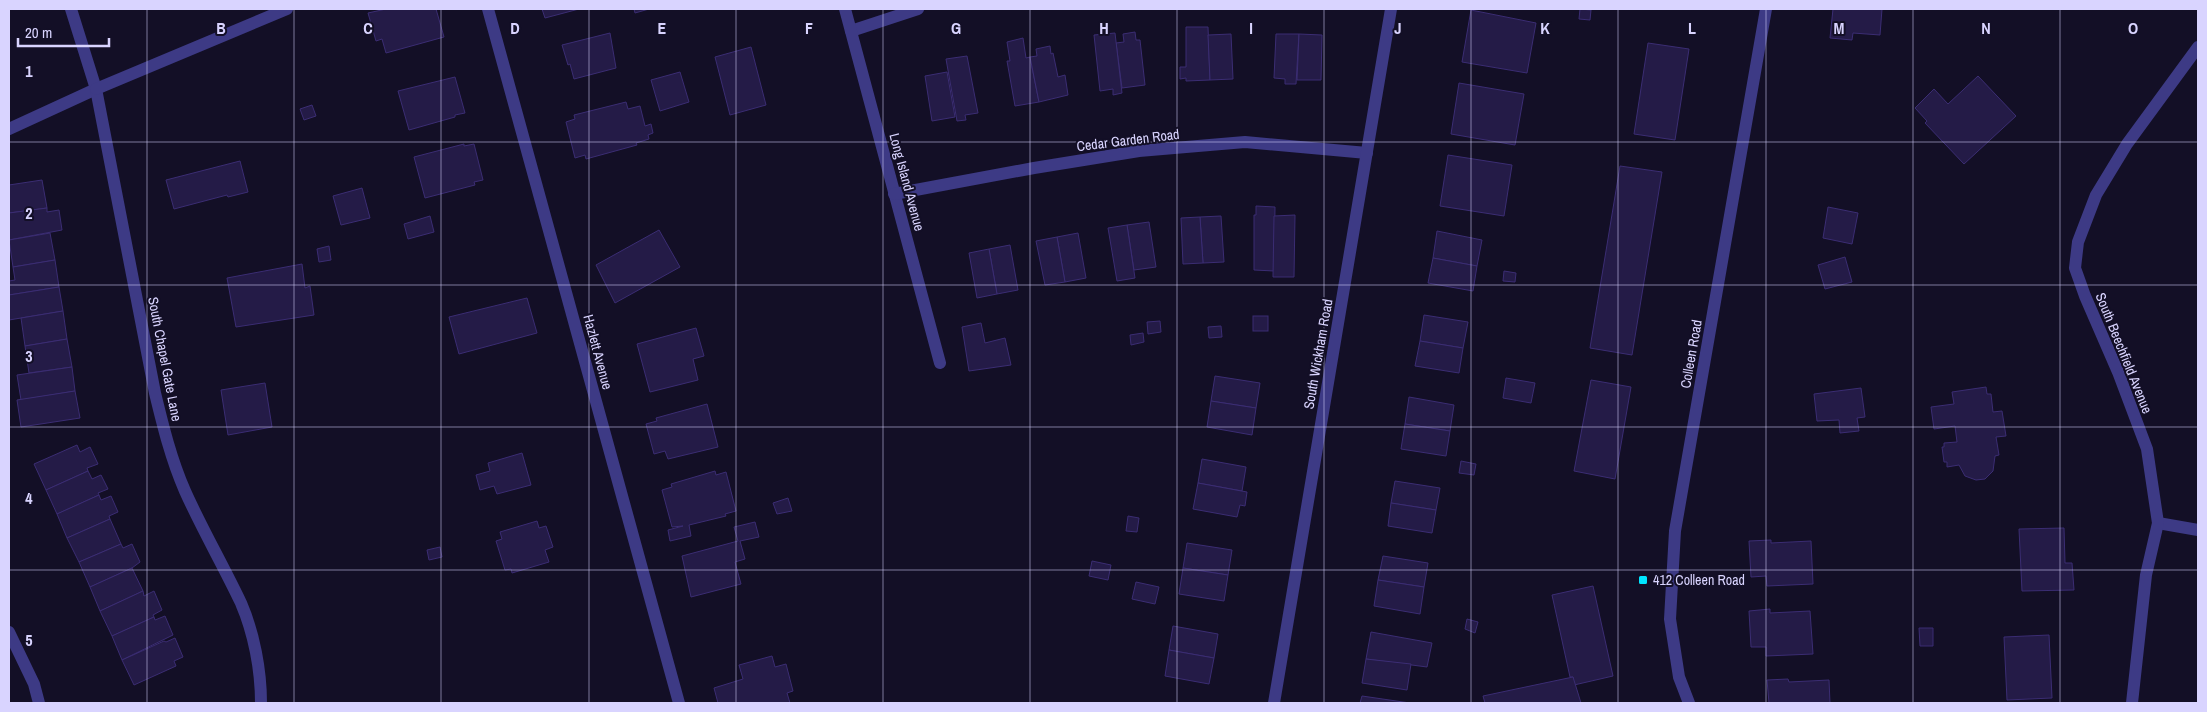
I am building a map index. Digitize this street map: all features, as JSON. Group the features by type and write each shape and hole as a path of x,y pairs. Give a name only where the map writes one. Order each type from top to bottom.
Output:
{"street":[{"name":"South Chapel Gate Lane","path":"71,9 96,90 166,442 184,490 241,604 253,642 261,688 261,703"},
{"path":"9,128 287,9"},
{"name":"Hazlett Avenue","path":"488,9 679,703"},
{"name":"Long Island Avenue","path":"845,9 940,363"},
{"path":"850,31 918,9"},
{"name":"South Wickham Road","path":"1274,703 1391,9"},
{"name":"Colleen Road","path":"1689,703 1679,677 1670,619 1675,531 1766,9"},
{"name":"South Beechfield Avenue","path":"2132,703 2146,575 2158,524 2147,449 2118,372 2084,296 2075,268 2078,242 2096,196 2127,144 2198,47"},
{"name":"Cedar Garden Road","path":"894,194 1034,168 1159,150 1245,142 1367,153"},
{"path":"2158,524 2198,530"},
{"path":"9,632 34,684 39,703"}],"building":[{"path":"386,9 436,9 444,37 386,53 382,39 376,41 368,13"},
{"path":"542,9 579,9 545,18"},
{"path":"634,9 649,9 635,13"},
{"path":"1580,9 1591,10 1590,20 1579,19"},
{"path":"1833,9 1882,9 1880,35 1853,33 1852,40 1830,38"},
{"path":"1471,10 1536,23 1527,73 1462,62"},
{"path":"1186,27 1208,27 1210,80 1186,81 1186,78 1180,79 1180,67 1186,67"},
{"path":"1135,32 1136,40 1140,40 1145,85 1122,88 1116,43 1124,42 1123,34"},
{"path":"610,33 616,68 574,79 562,45"},
{"path":"1115,33 1122,93 1113,95 1113,89 1100,91 1094,35"},
{"path":"1231,34 1233,79 1210,80 1208,35"},
{"path":"1276,34 1299,34 1296,84 1285,84 1285,79 1274,78"},
{"path":"1299,34 1322,35 1321,80 1297,80"},
{"path":"1023,38 1026,58 1030,57 1039,102 1015,106 1007,61 1010,61 1007,42"},
{"path":"1648,43 1689,49 1675,140 1634,134"},
{"path":"1050,46 1058,77 1065,75 1068,95 1039,102 1030,57 1037,56 1036,49"},
{"path":"751,47 766,105 730,115 715,57"},
{"path":"967,56 978,113 965,115 966,120 957,121 946,59"},
{"path":"680,72 689,102 660,111 651,80"},
{"path":"947,72 955,117 932,121 925,76"},
{"path":"1978,76 2016,116 1964,164 1925,123 1927,121 1915,108 1934,89 1948,104"},
{"path":"455,77 465,113 409,130 398,91"},
{"path":"1459,83 1524,94 1515,145 1451,134"},
{"path":"626,102 628,109 640,106 645,126 651,124 653,133 648,135 649,139 636,143 637,145 586,159 585,155 575,158 566,122 575,119 574,115"},
{"path":"312,105 316,116 304,120 300,109"},
{"path":"464,144 464,146 474,144 483,180 474,182 475,185 425,198 414,157"},
{"path":"1448,155 1512,165 1504,216 1440,206"},
{"path":"240,161 248,192 228,197 227,195 174,209 166,180"},
{"path":"1620,166 1662,172 1632,355 1590,348"},
{"path":"42,180 47,208 9,213 9,185"},
{"path":"362,188 370,218 341,225 333,196"},
{"path":"1256,206 1275,207 1274,271 1254,270 1254,215 1256,215"},
{"path":"1828,207 1858,213 1852,244 1823,238"},
{"path":"47,208 47,212 59,210 62,230 9,240 9,213"},
{"path":"1295,215 1294,277 1273,277 1274,216"},
{"path":"430,216 434,232 408,239 404,224"},
{"path":"1221,216 1224,262 1203,263 1200,217"},
{"path":"1200,217 1203,263 1183,264 1181,218"},
{"path":"1149,222 1156,267 1134,270 1127,225"},
{"path":"1127,225 1135,278 1117,281 1108,228"},
{"path":"659,230 680,267 615,303 596,265"},
{"path":"1437,231 1482,240 1477,266 1433,258"},
{"path":"50,233 55,260 13,267 9,240"},
{"path":"1078,233 1086,278 1065,282 1057,237"},
{"path":"1057,237 1065,282 1045,285 1036,241"},
{"path":"1010,245 1018,290 997,294 989,249"},
{"path":"329,246 331,260 319,262 317,249"},
{"path":"989,249 997,294 977,298 969,253"},
{"path":"1845,257 1852,282 1825,289 1818,265"},
{"path":"1433,258 1477,266 1473,291 1428,283"},
{"path":"55,260 59,287 9,295 9,281 15,280 13,267"},
{"path":"302,264 305,288 310,286 314,315 236,327 227,278"},
{"path":"1504,271 1516,273 1515,282 1503,281"},
{"path":"59,287 63,311 9,320 9,295"},
{"path":"527,298 537,333 459,354 449,317"},
{"path":"63,311 67,339 25,346 21,318"},
{"path":"1424,315 1468,322 1463,348 1420,341"},
{"path":"1253,316 1268,316 1268,331 1253,331"},
{"path":"1160,321 1161,332 1148,334 1147,322"},
{"path":"981,323 985,343 1005,338 1011,365 969,371 962,327"},
{"path":"1221,326 1222,337 1209,338 1208,327"},
{"path":"696,328 704,356 693,359 698,380 650,392 637,344"},
{"path":"1143,333 1144,342 1131,345 1130,335"},
{"path":"67,339 72,367 29,373 25,346"},
{"path":"1420,341 1463,348 1459,373 1415,366"},
{"path":"72,367 75,391 21,400 17,375"},
{"path":"1215,376 1260,383 1256,408 1211,401"},
{"path":"1506,378 1535,383 1531,403 1503,398"},
{"path":"1591,380 1631,387 1615,479 1574,471"},
{"path":"265,383 272,427 228,435 221,390"},
{"path":"1986,387 1987,394 1991,394 1993,412 2002,411 2006,436 1996,437 1999,455 1995,456 1993,471 1985,479 1976,480 1965,476 1959,465 1947,467 1947,462 1944,462 1942,447 1944,447 1944,443 1957,442 1955,426 1934,429 1931,407 1954,404 1952,392"},
{"path":"1861,388 1865,417 1857,418 1859,431 1840,433 1839,420 1817,421 1814,394"},
{"path":"75,391 80,418 21,427 17,400"},
{"path":"1409,397 1454,405 1450,431 1405,424"},
{"path":"1211,401 1256,408 1252,435 1207,427"},
{"path":"707,404 718,447 668,459 665,451 654,454 646,424 657,421 656,418"},
{"path":"1405,424 1450,431 1446,456 1401,449"},
{"path":"77,445 80,452 90,447 98,464 87,468 88,471 46,490 34,464"},
{"path":"522,453 531,485 497,494 494,486 480,490 476,475 490,471 488,463"},
{"path":"1202,459 1246,467 1242,491 1198,483"},
{"path":"1461,461 1476,464 1474,475 1459,473"},
{"path":"88,471 92,479 101,475 108,489 57,514 46,490"},
{"path":"715,471 716,475 726,472 736,511 725,514 726,516 689,525 691,536 670,541 668,530 683,526 672,527 662,490 672,487 671,484"},
{"path":"1395,481 1440,488 1436,510 1391,503"},
{"path":"1198,483 1247,492 1245,506 1240,505 1237,517 1193,509"},
{"path":"99,495 101,500 111,496 118,512 109,516 110,519 67,538 57,514"},
{"path":"788,498 792,511 777,514 773,503"},
{"path":"1391,503 1436,510 1432,533 1388,526"},
{"path":"1128,516 1139,518 1137,532 1126,531"},
{"path":"110,519 121,544 79,562 67,538"},
{"path":"537,521 539,528 546,526 553,547 545,550 549,562 512,573 511,569 505,570 496,541 502,539 500,532"},
{"path":"755,522 759,537 740,541 745,559 735,562 741,584 691,597 682,556 738,541 734,527"},
{"path":"2064,528 2065,563 2072,563 2074,590 2022,591 2019,529"},
{"path":"1771,540 1771,543 1811,541 1813,584 1767,586 1766,576 1751,577 1749,541"},
{"path":"1187,543 1232,550 1228,575 1183,568"},
{"path":"121,544 123,548 132,544 140,562 132,568 90,587 79,562"},
{"path":"440,547 442,557 429,560 427,550"},
{"path":"1383,556 1428,563 1424,587 1378,580"},
{"path":"1092,561 1111,565 1108,580 1089,576"},
{"path":"132,568 143,591 100,611 90,587"},
{"path":"1183,568 1228,575 1224,601 1179,594"},
{"path":"1378,580 1424,587 1420,614 1374,606"},
{"path":"1136,582 1159,587 1155,604 1132,599"},
{"path":"1593,586 1613,676 1574,685 1573,677 1570,677 1552,595"},
{"path":"143,591 144,596 154,591 162,610 153,615 154,617 112,636 100,611"},
{"path":"1770,609 1770,613 1810,611 1813,654 1766,656 1766,647 1751,647 1749,611"},
{"path":"165,616 173,635 122,660 112,636 154,617 155,620"},
{"path":"1467,619 1478,622 1475,633 1465,629"},
{"path":"1173,626 1218,634 1214,658 1169,650"},
{"path":"1919,628 1933,628 1933,646 1920,646"},
{"path":"1371,632 1432,643 1427,667 1366,659"},
{"path":"2049,635 2052,698 2007,700 2004,637"},
{"path":"175,638 183,657 174,661 176,666 134,685 122,660"},
{"path":"1169,650 1214,658 1209,684 1165,676"},
{"path":"772,656 775,667 786,664 793,691 787,693 790,703 718,703 714,688 743,679 739,665"},
{"path":"1366,659 1411,664 1407,690 1362,683"},
{"path":"1573,677 1581,703 1485,703 1483,696"},
{"path":"1788,679 1789,682 1829,680 1830,703 1769,703 1767,680"},
{"path":"1362,696 1410,703 1360,703"}],"place":[{"name":"412 Colleen Road","path":"1643,580"}]}
